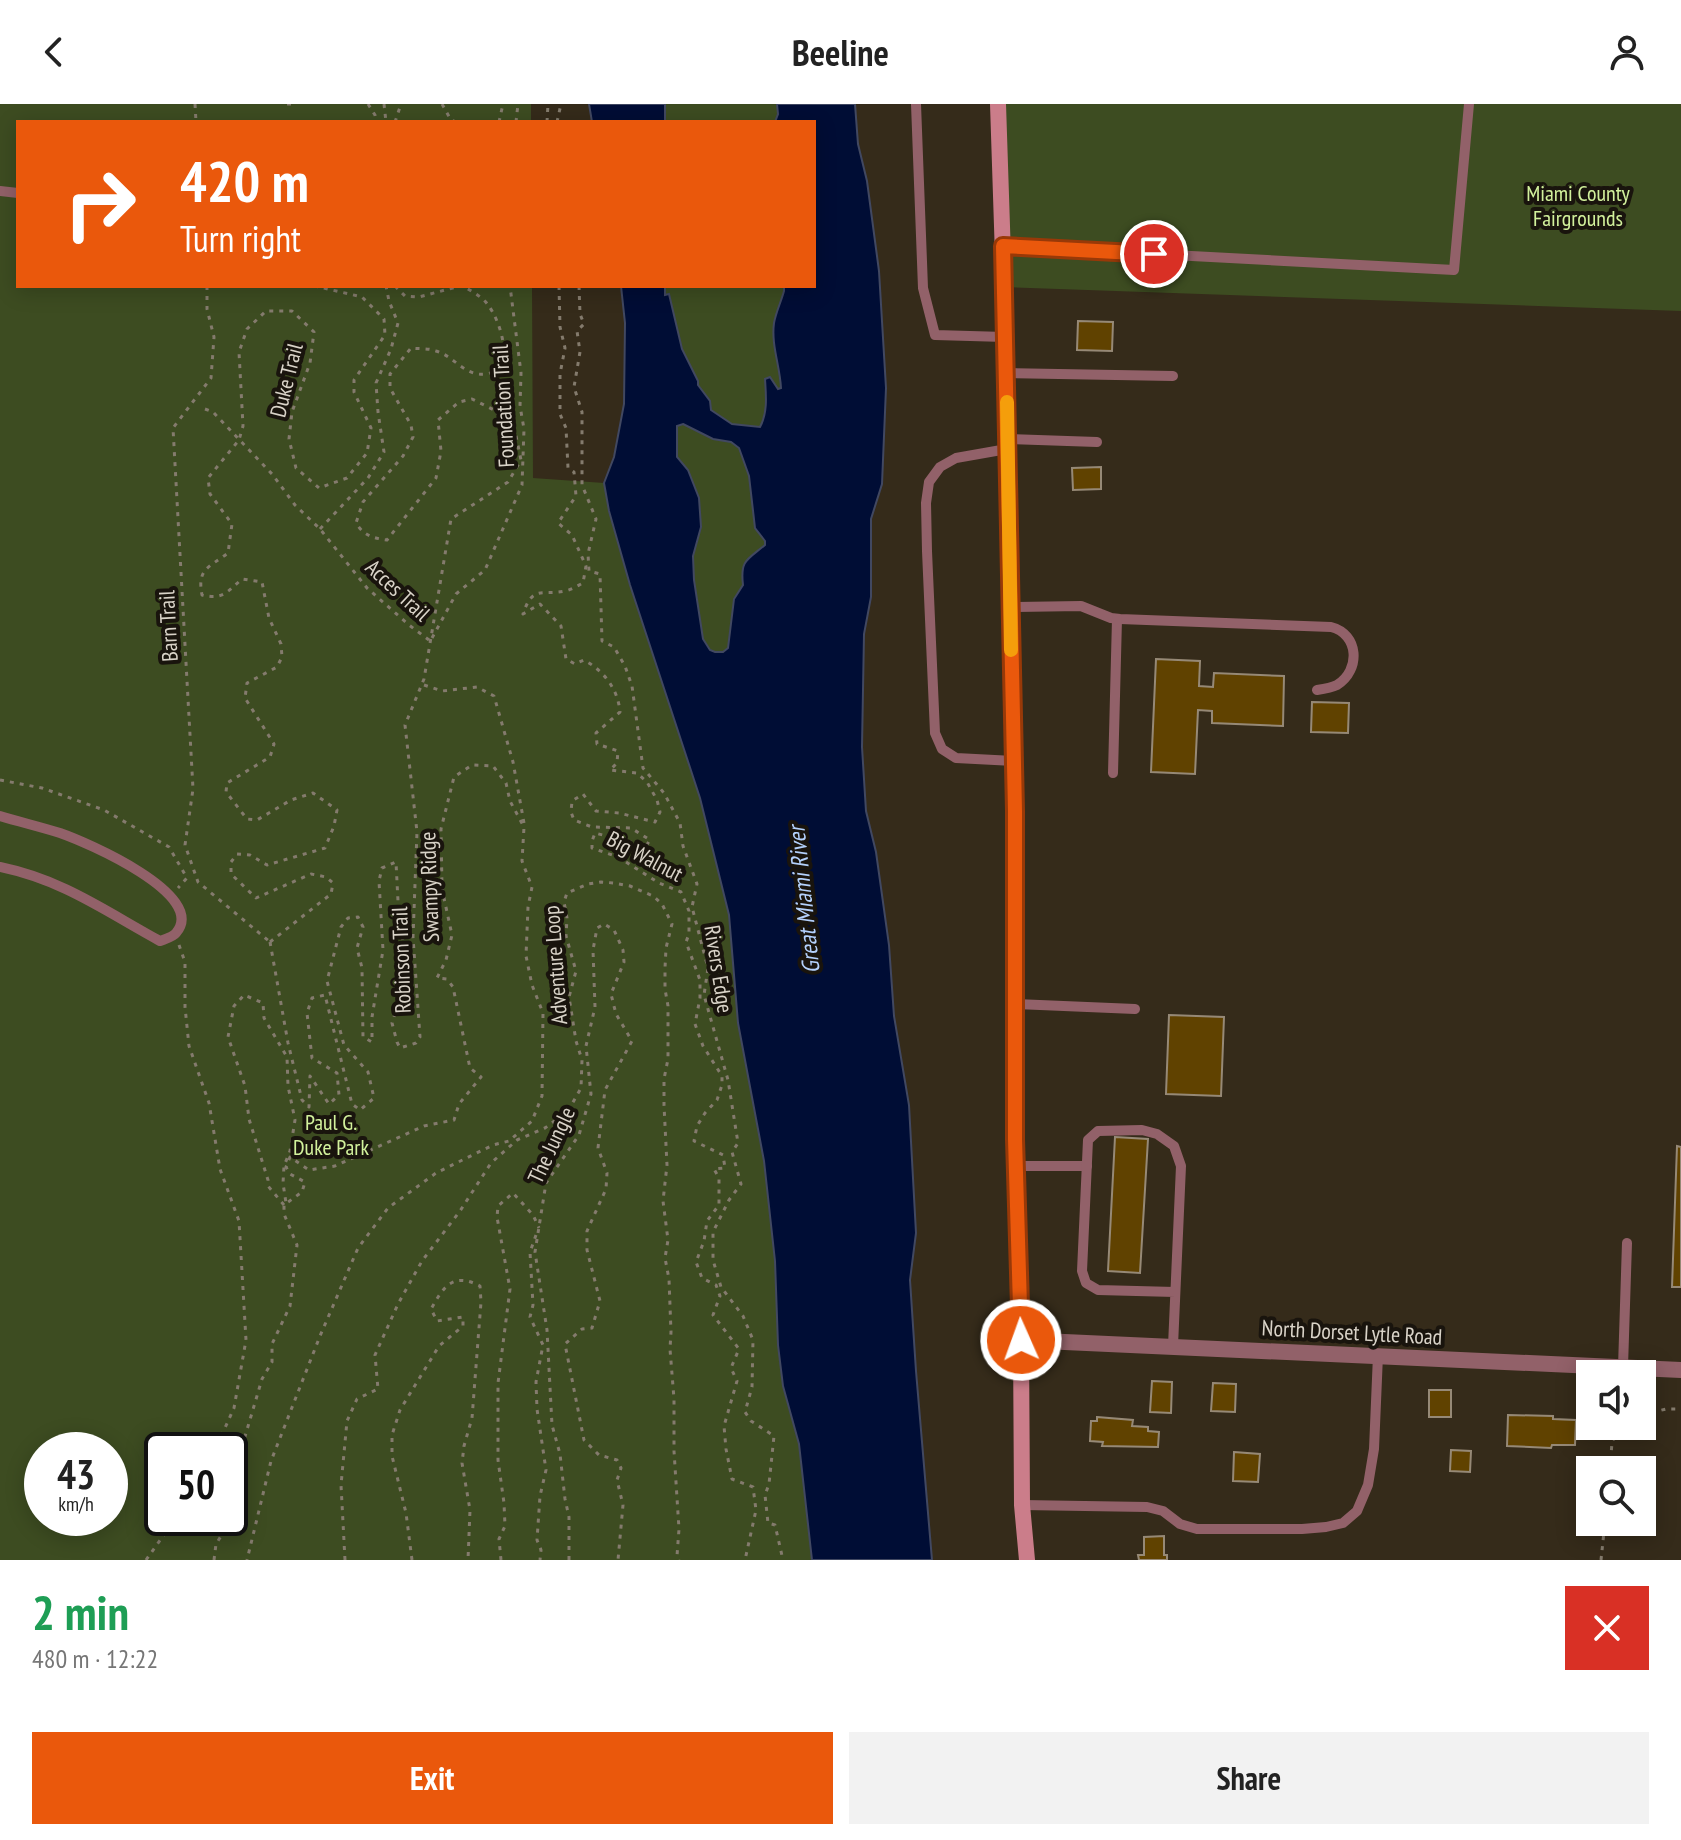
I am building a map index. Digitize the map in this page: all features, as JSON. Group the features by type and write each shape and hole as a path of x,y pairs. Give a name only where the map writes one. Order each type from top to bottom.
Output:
{"main road":[{"path":"998,104 1014,761 1022,1505 1027,1560"}],"street":[{"name":"North Dorset Lytle Road","path":"1021,1340 1576,1365"},
{"name":"North Dorset Lytle Road","path":"1656,1369 1681,1370"}],"lane":[{"path":"916,104 923,288 935,335 1005,337"},
{"path":"1003,246 1454,270 1469,104"},
{"path":"1006,373 1173,376"},
{"path":"1014,761 956,758 942,749 935,733 927,551 929,482 940,467 956,458 1007,444 1097,442"},
{"path":"1011,607 1081,606 1117,619 1331,627 1341,630 1350,642 1355,657 1351,671 1340,683 1317,690"},
{"path":"1113,773 1117,619"},
{"path":"0,816 63,834 128,864 173,896 182,911 181,923 175,934 160,941 81,895 28,873 0,867"},
{"path":"1015,1004 1135,1009"},
{"path":"1173,1346 1181,1166 1174,1146 1157,1134 1142,1130 1098,1131 1088,1140 1082,1271 1086,1283 1098,1290 1175,1292"},
{"path":"1016,1166 1087,1166"},
{"path":"1623,1360 1627,1243"},
{"path":"1022,1505 1147,1507 1163,1511 1180,1524 1197,1529 1302,1529 1343,1523 1357,1511 1368,1485 1374,1449 1378,1355"}],"path":[{"path":"287,104 294,104"},
{"name":"Barn Trail","path":"207,288 207,309 214,337 211,378 173,428 193,789 185,845 198,882 270,942"},
{"name":"Duke Trail","path":"239,440 243,426 239,352 247,329 266,311 292,311 314,332 310,363 292,412 289,439 296,468 319,488 347,478 367,453 371,428 354,392 354,380 385,335 384,319 362,297 324,288"},
{"path":"320,529 368,478 384,452 376,383 398,323 386,288"},
{"name":"Robinson Trail","path":"397,288 405,296 419,297 454,288"},
{"name":"Robinson Trail","path":"270,942 288,1043 302,1100 309,1107 310,1076 329,1104 339,1095 337,1073 312,1058 307,1013 312,998 325,995 352,1104 360,1110 374,1098 368,1072 344,1045 327,981 341,927 348,918 358,917 363,927 357,948 362,968 363,1037 372,1042 372,1017 383,950 379,881 382,868 396,862 399,921 409,971 392,1023 400,1048 416,1043 420,1037 413,937 417,832 405,725 422,684 451,519 508,482 521,460 515,431 494,410 472,399 459,402 438,420 441,451 436,478 387,540 361,532 356,523 363,502 403,456 413,437 411,425 390,388 390,374 411,348 438,351 471,373 488,374 498,367 504,354 502,328 487,302 465,288"},
{"name":"Foundation Trail","path":"431,641 456,594 485,570 522,485 524,429 520,406 521,373 510,288"},
{"name":"Big Walnut","path":"559,288 560,327 565,348 560,374 560,414 566,428 568,468 574,472 576,496 558,523 572,535 586,566 583,583 565,591 538,593 527,601 523,614 540,604 561,626 566,659 575,664 584,660 597,667 619,696 620,712 596,733 597,744 618,751 617,763 610,770 637,773 647,782 660,812 655,822 596,811 583,794 572,801 574,820 592,827 631,828 650,840 646,846 595,833 592,848 618,857 659,883 681,892 689,911 686,942 700,980 695,1024 703,1046 722,1076 717,1100 697,1126 694,1141 723,1155 725,1168 714,1169 719,1178 719,1205 707,1221 696,1262 702,1278 716,1285 720,1296 713,1315 739,1349 731,1368 737,1381 735,1393 724,1426 732,1479 753,1487 756,1510 745,1560"},
{"name":"Rivers Edge","path":"579,288 580,314 584,324 577,331 580,352 574,387 582,412 582,485 597,522 588,554 589,571 600,574 602,641 614,647 632,686 643,768 664,793 680,823 683,846 697,884 692,907 708,968 704,995 728,1080 738,1143 732,1152 741,1184 713,1232 713,1260 721,1287 743,1316 753,1340 752,1387 745,1412 751,1421 774,1436 765,1495 768,1523 775,1525 783,1560"},
{"name":"Acces Trail","path":"205,409 213,412 272,474 367,588 431,641"},
{"path":"239,440 208,478 210,494 232,524 228,553 202,573 202,595 213,598 222,596 242,579 262,582 269,618 281,644 282,657 277,667 247,683 245,698 274,744 270,757 227,783 226,792 247,819 257,820 291,800 313,793 337,810 325,848 267,865 250,855 237,854 231,862 231,874 256,898 311,874 326,877 333,883 331,894 270,942"},
{"path":"422,684 442,691 477,687 494,696 513,762 524,827"},
{"name":"Swampy Ridge","path":"247,1560 271,1461 358,1248 388,1208 436,1173 493,1145 509,1141 532,1121 542,1096 543,1013 532,985 526,956 532,887 522,861 524,827 510,801 506,783 493,766 472,765 454,777 441,829 442,889 452,935 446,960 437,978 447,979 453,987 470,1068 481,1077 459,1104 454,1120 424,1126 335,1166 309,1170 290,1157 286,1167 290,1174 305,1182 302,1192 285,1204"},
{"path":"0,780 42,788 104,810 169,847 187,878 173,896"},
{"name":"Adventure Loop","path":"345,1560 341,1485 347,1421 357,1399 378,1389 375,1355 398,1304 422,1261 491,1163 517,1140 545,1128 568,1111 581,1088 582,1060 569,997 576,971 566,936 564,902 567,893 601,882 630,886 653,896 662,904 672,924 665,968 668,1059 664,1079 667,1165 663,1201 668,1240 665,1258 669,1279 679,1560"},
{"name":"The Jungle","path":"569,1560 569,1517 560,1454 552,1425 547,1330 535,1252 546,1183 579,1135 591,1094 586,1046 595,1007 593,950 597,928 604,924 614,930 623,950 624,962 611,994 616,1014 632,1041 605,1090 598,1148 607,1173 606,1189 587,1231 587,1250 600,1301 592,1328 582,1329 565,1344 584,1440 599,1455 617,1460 621,1468 617,1480 623,1505 618,1560"},
{"path":"175,934 185,962 189,1046 209,1103 220,1169 239,1221 246,1340 234,1408 223,1432"},
{"path":"214,1560 216,1544 233,1517 245,1475 241,1450 262,1379 272,1362 272,1344 290,1306 297,1245 284,1214 285,1204 283,1183 284,1166 295,1120 288,1086 287,1057 264,1018 263,1003 244,995 234,1006 228,1037 245,1086 249,1119 268,1186 285,1204"},
{"name":"The Jungle","path":"501,1560 499,1539 505,1526 498,1460 498,1383 510,1289 497,1217 498,1206 513,1193 533,1215 539,1228 530,1252 533,1305 530,1317 543,1345 536,1382 546,1470 540,1496 537,1540 541,1550 540,1560"},
{"path":"412,1560 406,1513 392,1456 392,1435 400,1410 439,1346 463,1326 463,1317 437,1321 431,1309 443,1288 454,1281 468,1280 480,1286 481,1302 472,1418 462,1463 470,1510 468,1560"},
{"path":"1656,1412 1681,1409"},
{"path":"146,1560 163,1536"},
{"path":"1601,1560 1604,1536"}],"green space":[{"name":"Paul G. Duke Park","path":"0,104 531,104 531,120 16,120 16,288 532,288 533,478 604,483 630,585 700,798 729,915 738,1023 764,1161 775,1261 783,1386 799,1444 812,1560 0,1560"},
{"path":"665,104 777,104 778,114 776,120 665,120"},
{"name":"Miami County Fairgrounds","path":"998,104 1681,104 1681,311 1004,287"},
{"path":"665,288 784,288 773,331 781,388 778,390 774,382 765,379 766,404 760,427 732,424 711,410 710,401 698,385 682,349 669,294 664,296"},
{"path":"683,424 739,448 749,476 755,528 765,541 765,545 746,562 728,648 723,652 710,650 703,639 693,556 701,527 688,470 677,457 677,425"}],"water":[{"path":"589,104 665,104 665,120 592,120"},
{"name":"Great Miami River","path":"777,104 855,104 858,144 867,181 879,271 886,388 882,484 871,519 871,597 864,634 862,747 866,811 876,852 889,945 894,1016 909,1105 916,1233 910,1280 932,1560 812,1560 799,1444 783,1386 775,1261 764,1161 738,1023 729,915 700,798 630,585 604,483 614,457 624,404 625,323 621,288 665,288 682,349 698,385 710,401 711,410 732,424 760,427 765,409 765,379 770,377 778,389 781,388 773,331 784,288 816,288 816,120 776,120","holes":["683,424 713,439 731,442 739,448 749,476 755,528 765,545 744,565 743,585 734,599 728,648 715,652 703,639 694,580 693,556 701,527 699,498 688,470 677,457 677,426"]}],"building":[{"path":"1078,321 1113,322 1112,351 1077,350"},
{"path":"1101,467 1101,489 1073,490 1072,468"},
{"path":"1156,659 1200,661 1199,686 1213,687 1214,673 1284,676 1283,726 1212,723 1212,711 1198,710 1195,774 1151,772"},
{"path":"1312,702 1349,703 1348,733 1311,732"},
{"path":"1169,1015 1224,1017 1221,1096 1166,1094"},
{"path":"1115,1137 1148,1139 1140,1273 1108,1271"},
{"path":"1677,1146 1681,1147 1681,1287 1672,1287"},
{"path":"1152,1381 1172,1382 1171,1413 1150,1412"},
{"path":"1213,1383 1236,1384 1235,1412 1211,1411"},
{"path":"1429,1390 1451,1390 1451,1417 1429,1417"},
{"path":"1508,1415 1576,1420 1575,1445 1552,1445 1551,1448 1507,1446"},
{"path":"1097,1417 1133,1420 1132,1426 1148,1427 1148,1431 1159,1432 1158,1447 1102,1446 1103,1442 1090,1441 1091,1421 1097,1421"},
{"path":"1451,1450 1471,1451 1470,1472 1450,1471"},
{"path":"1234,1452 1260,1454 1258,1482 1233,1481"},
{"path":"1164,1536 1167,1560 1139,1560 1138,1555 1144,1555 1144,1537"}],"slow traffic":[{"path":"1007,402 1011,650"}],"route":[{"path":"1021,1340 1015,1139 1015,811 1003,246 1154,254"}]}
